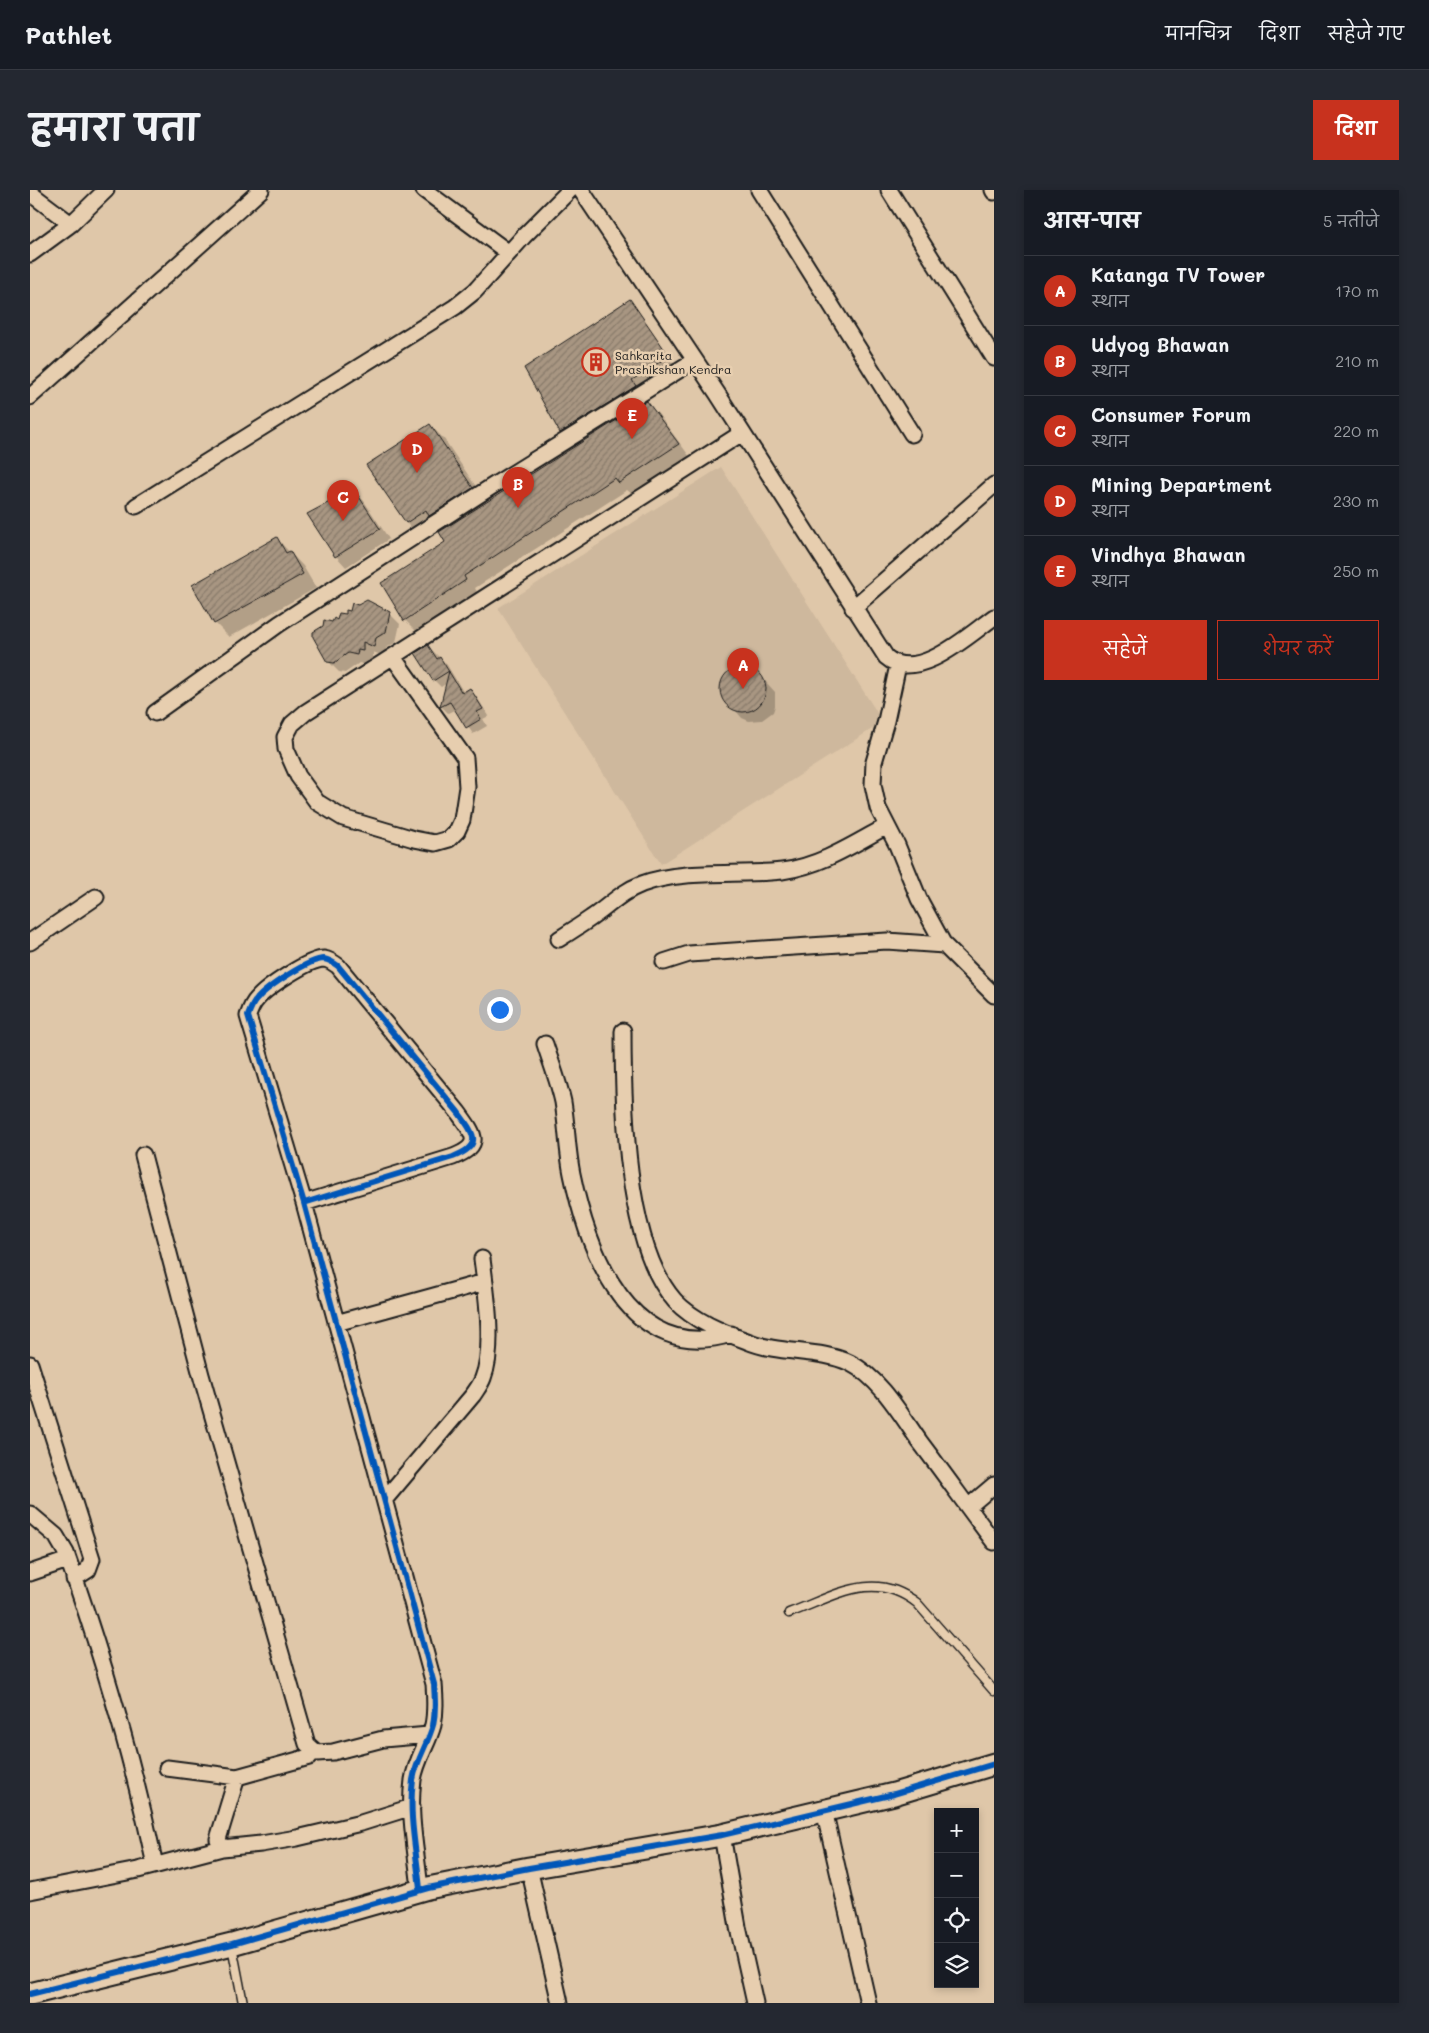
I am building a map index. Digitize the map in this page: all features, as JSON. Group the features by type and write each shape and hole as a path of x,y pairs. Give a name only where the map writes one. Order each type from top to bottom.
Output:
{"street":[{"path":"30,254 71,224 106,190"},
{"path":"424,190 509,253"},
{"path":"136,506 455,307 475,291 570,190"},
{"path":"581,190 695,360 886,658 898,665 914,665 932,658 994,617"},
{"path":"759,190 912,434"},
{"path":"889,190 994,358"},
{"path":"30,397 254,192"},
{"path":"30,193 71,224"},
{"path":"155,713 279,624 491,487 695,360"},
{"path":"393,657 464,758 467,787 462,820 457,831 443,842 435,843 414,839 342,818 325,808 308,791 290,762 285,737 292,724 306,712 742,433"},
{"path":"853,608 994,485"},
{"path":"898,665 886,721 874,762 873,785 878,808 918,899 944,945 994,995"},
{"path":"559,938 592,918 611,901 643,884 668,878 783,871 813,864 832,856 887,826"},
{"path":"30,942 96,898"},
{"path":"664,962 689,954 887,941 944,945"},
{"path":"304,1203 468,1152 472,1147 473,1141 468,1127 458,1112 338,966 330,960 323,959 312,962 275,984 258,998 248,1016 304,1203 434,1684 436,1706 429,1735 414,1778 412,1807 420,1890"},
{"path":"623,1031 623,1096 635,1198 651,1264 660,1282 676,1302 694,1318 748,1342 784,1351 832,1357 850,1364 868,1376 893,1404 994,1542"},
{"path":"544,1044 562,1099 572,1173 588,1234 614,1288 633,1313 648,1324 675,1337 697,1341 730,1334"},
{"path":"143,1156 201,1375 307,1744 317,1753 333,1752 383,1740 429,1735"},
{"path":"385,1499 473,1395 483,1378 488,1358 488,1303 482,1259"},
{"path":"336,1323 485,1282"},
{"path":"30,1364 92,1560 88,1570 74,1579"},
{"path":"968,1507 994,1485"},
{"path":"30,1514 56,1536 68,1560 143,1806 155,1865"},
{"path":"30,1573 68,1560"},
{"path":"167,1768 237,1777 310,1757"},
{"path":"30,1994 232,1944 420,1890 530,1868 722,1835 894,1794 994,1764"},
{"path":"222,1848 218,1839 237,1777"},
{"path":"30,1891 155,1865 222,1848 297,1838 361,1823 412,1807"},
{"path":"824,1810 868,2003"},
{"path":"722,1835 738,1927 755,2003"},
{"path":"530,1868 560,2003"}],"lane":[{"path":"789,1613 856,1588 873,1585 890,1588 906,1595 917,1604 994,1691"},
{"path":"232,1944 243,2003"}],"shaded area":[{"path":"721,467 883,722 661,864 498,608"}],"building":[{"name":"Sahkarita Prashikshan Kendra","path":"630,299 669,356 632,380 636,386 560,433 524,368"},
{"path":"647,401 679,444 619,483 615,478 464,576 466,580 404,621 381,583 445,542 439,532"},
{"path":"430,424 473,488 429,516 426,510 406,523 366,465"},
{"path":"354,489 380,529 335,557 307,514"},
{"path":"277,537 286,553 290,551 303,574 214,624 192,585"},
{"path":"367,600 390,612 386,632 376,638 374,647 363,642 363,651 358,650 357,655 348,653 334,663 327,662 313,637 313,632 323,626 324,620 332,622 334,618 337,620 339,613 346,614 346,610 350,611 352,603 358,605"},
{"path":"428,645 437,659 440,657 449,671 433,681 415,653"},
{"path":"739,666 747,666 756,670 762,676 766,689 762,702 756,708 747,712 739,712 730,708 724,702 720,693 720,685 724,676 730,670"},
{"path":"449,672 462,693 470,688 483,709 477,712 481,719 466,728 450,702 440,707"}],"cycle path":[{"path":"304,1203 453,1157 469,1148 473,1138 472,1133 458,1112 338,966 324,959 299,968 270,988 255,1001 248,1016 304,1203 434,1684 435,1710 433,1725 417,1766 412,1794 412,1821 420,1890"},
{"path":"30,1994 232,1944 428,1888 529,1868 722,1835 894,1794 994,1764"}],"place":[{"name":"Sahkarita Prashikshan Kendra","path":"596,362"},
{"name":"Vindhya Bhawan","path":"632,439"},
{"name":"Mining Department","path":"417,473"},
{"name":"Udyog Bhawan","path":"518,508"},
{"name":"Consumer Forum","path":"343,521"},
{"name":"Katanga TV Tower","path":"743,689"}]}
